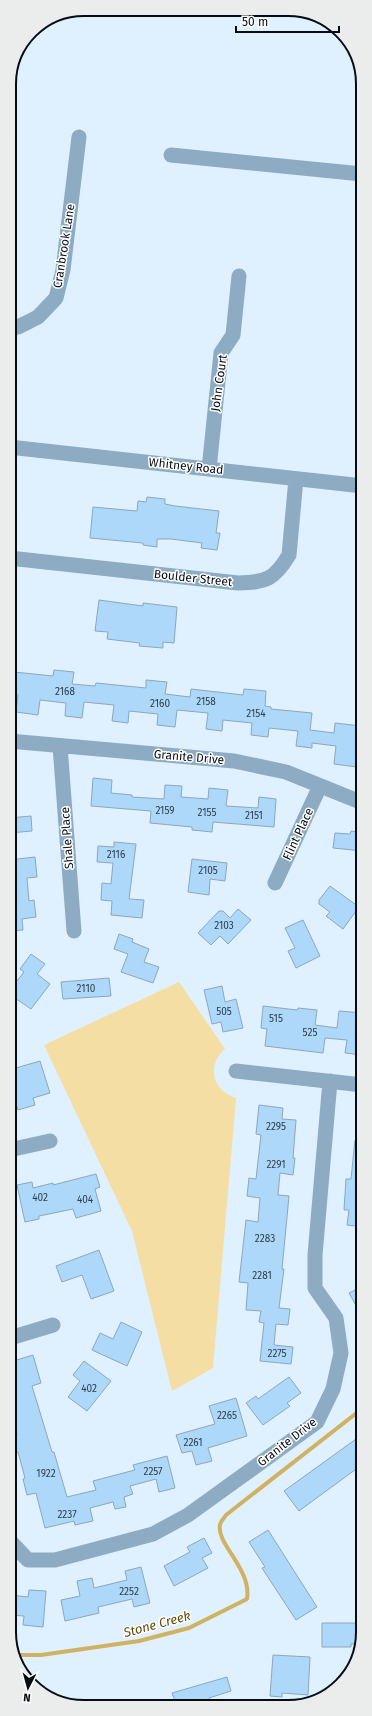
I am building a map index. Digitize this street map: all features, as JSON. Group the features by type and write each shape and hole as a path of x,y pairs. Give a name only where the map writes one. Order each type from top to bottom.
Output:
{"street":[{"name":"Cranbrook Lane","path":"16,327 38,317 56,298 63,270 79,137"},
{"path":"172,155 356,173"},
{"name":"John Court","path":"209,469 221,353 233,335 239,276"},
{"name":"Whitney Road","path":"16,448 356,485"},
{"name":"Boulder Street","path":"16,559 238,583 257,582 271,578 289,555 296,479"},
{"name":"Granite Drive","path":"16,742 234,761 286,772 356,800"},
{"name":"Shale Place","path":"60,746 74,930"},
{"name":"Flint Place","path":"275,883 320,786"},
{"path":"236,1071 356,1084"},
{"name":"Granite Drive","path":"16,1547 28,1560 55,1560 153,1534 188,1515 317,1422 333,1389 341,1352 336,1318 315,1288 315,1255 330,1081"},
{"path":"16,1149 50,1141"},
{"path":"16,1336 53,1326"}],"shaded area":[{"path":"179,982 225,1049 215,1063 214,1077 221,1089 236,1098 213,1368 172,1391 132,1231 44,1045"}],"building":[{"path":"147,497 165,499 165,504 175,506 219,511 216,533 220,533 217,550 201,548 202,543 171,539 157,539 157,547 143,545 143,543 90,538 93,507 137,511 138,501 146,502"},
{"path":"99,600 143,606 143,603 177,607 174,643 163,642 163,648 139,646 140,643 107,639 108,632 95,631"},
{"path":"54,670 74,672 72,684 95,686 96,683 146,688 146,680 167,682 165,694 190,697 191,689 243,695 244,689 266,691 265,706 271,707 271,709 312,713 310,730 334,733 335,723 356,725 356,767 334,764 336,746 312,743 312,748 296,746 298,731 269,728 268,737 251,735 252,723 223,720 222,731 206,729 208,713 177,710 175,727 157,725 158,714 129,711 128,723 112,721 114,705 84,702 82,718 65,716 66,703 40,700 38,715 16,712 18,695 16,695 16,672 53,676"},
{"path":"93,778 112,780 111,793 132,795 132,797 164,799 165,785 182,786 181,797 208,799 209,788 228,790 226,806 258,808 259,797 276,799 274,827 213,822 212,832 192,830 192,827 150,823 151,811 91,806"},
{"path":"31,816 32,831 16,832 16,817"},
{"path":"351,831 356,832 356,850 333,848 335,833 350,834"},
{"path":"114,842 136,844 129,899 144,900 142,918 111,915 112,901 101,900 102,883 111,884 113,863 97,862 98,846 114,847"},
{"path":"35,857 37,877 27,878 29,901 34,900 36,917 22,919 23,930 16,930 16,859"},
{"path":"192,859 227,863 225,881 210,879 209,895 188,892"},
{"path":"330,886 356,905 356,911 343,929 326,916 330,912 319,904 319,900"},
{"path":"238,909 251,920 228,944 220,936 211,945 198,933 219,911 223,911 230,918"},
{"path":"303,920 320,956 296,968 288,951 295,948 285,928"},
{"path":"119,934 133,939 132,942 149,949 144,962 159,967 153,983 121,972 128,954 114,949"},
{"path":"31,954 45,964 37,974 50,984 31,1009 16,999 16,982 24,972 20,969"},
{"path":"109,978 111,996 63,999 61,982"},
{"path":"222,986 225,1002 236,999 243,1028 223,1032 221,1022 212,1024 204,990"},
{"path":"263,1006 297,1010 298,1008 317,1010 315,1025 337,1028 339,1011 356,1012 356,1054 345,1053 347,1040 325,1038 323,1053 265,1046 267,1029 261,1028"},
{"path":"40,1061 50,1093 33,1098 35,1105 18,1110 16,1104 16,1068"},
{"path":"259,1105 283,1108 282,1119 296,1120 293,1175 280,1173 278,1195 289,1196 282,1269 284,1269 279,1308 290,1309 288,1325 276,1324 274,1345 293,1347 291,1364 260,1361 264,1323 259,1322 261,1311 246,1310 248,1283 239,1282 246,1220 258,1222 260,1198 247,1196 249,1178 256,1179 261,1135 256,1134"},
{"path":"355,1140 356,1226 347,1225 349,1210 344,1210 346,1179 351,1179"},
{"path":"96,1174 100,1187 95,1189 101,1211 76,1218 73,1209 39,1216 39,1219 25,1222 17,1185 32,1182 33,1188 53,1183 53,1185"},
{"path":"99,1250 114,1291 91,1299 82,1275 62,1282 56,1266"},
{"path":"356,1290 356,1306 349,1293"},
{"path":"121,1322 142,1332 127,1366 92,1350 100,1333 113,1339"},
{"path":"33,1355 41,1383 32,1386 67,1497 96,1490 93,1481 135,1470 133,1465 167,1456 175,1488 159,1492 156,1479 130,1486 133,1494 124,1497 126,1507 115,1509 113,1502 90,1508 93,1521 75,1525 74,1521 45,1528 36,1493 27,1495 23,1479 25,1478 18,1452 16,1452 16,1360"},
{"path":"84,1361 111,1381 87,1411 68,1397 80,1381 73,1375"},
{"path":"289,1377 301,1393 287,1403 290,1406 263,1425 246,1403 256,1396 258,1399"},
{"path":"236,1398 247,1436 208,1448 212,1461 196,1465 192,1451 182,1453 176,1435 215,1424 209,1406"},
{"path":"356,1439 356,1469 299,1511 284,1491"},
{"path":"268,1530 317,1607 296,1620 262,1568 265,1567 249,1542"},
{"path":"204,1538 212,1553 202,1558 208,1568 174,1586 164,1566 190,1552 187,1547"},
{"path":"141,1567 150,1603 134,1607 132,1599 98,1607 99,1613 65,1621 61,1600 80,1596 77,1581 92,1578 94,1588 127,1580 125,1571"},
{"path":"29,1590 46,1591 43,1627 23,1625 24,1616 16,1615 16,1596 28,1597"},
{"path":"322,1623 356,1623 355,1644 351,1644 351,1647 322,1647"},
{"path":"273,1655 310,1657 308,1695 282,1693 282,1697 270,1696"},
{"path":"227,1677 231,1691 209,1698 210,1700 175,1700 172,1693"}],"waterway":[{"name":"Stone Creek","path":"20,1655 41,1655 139,1641 189,1628 247,1599 247,1588 240,1567 223,1540 220,1532 221,1521 226,1515 356,1413"}]}
